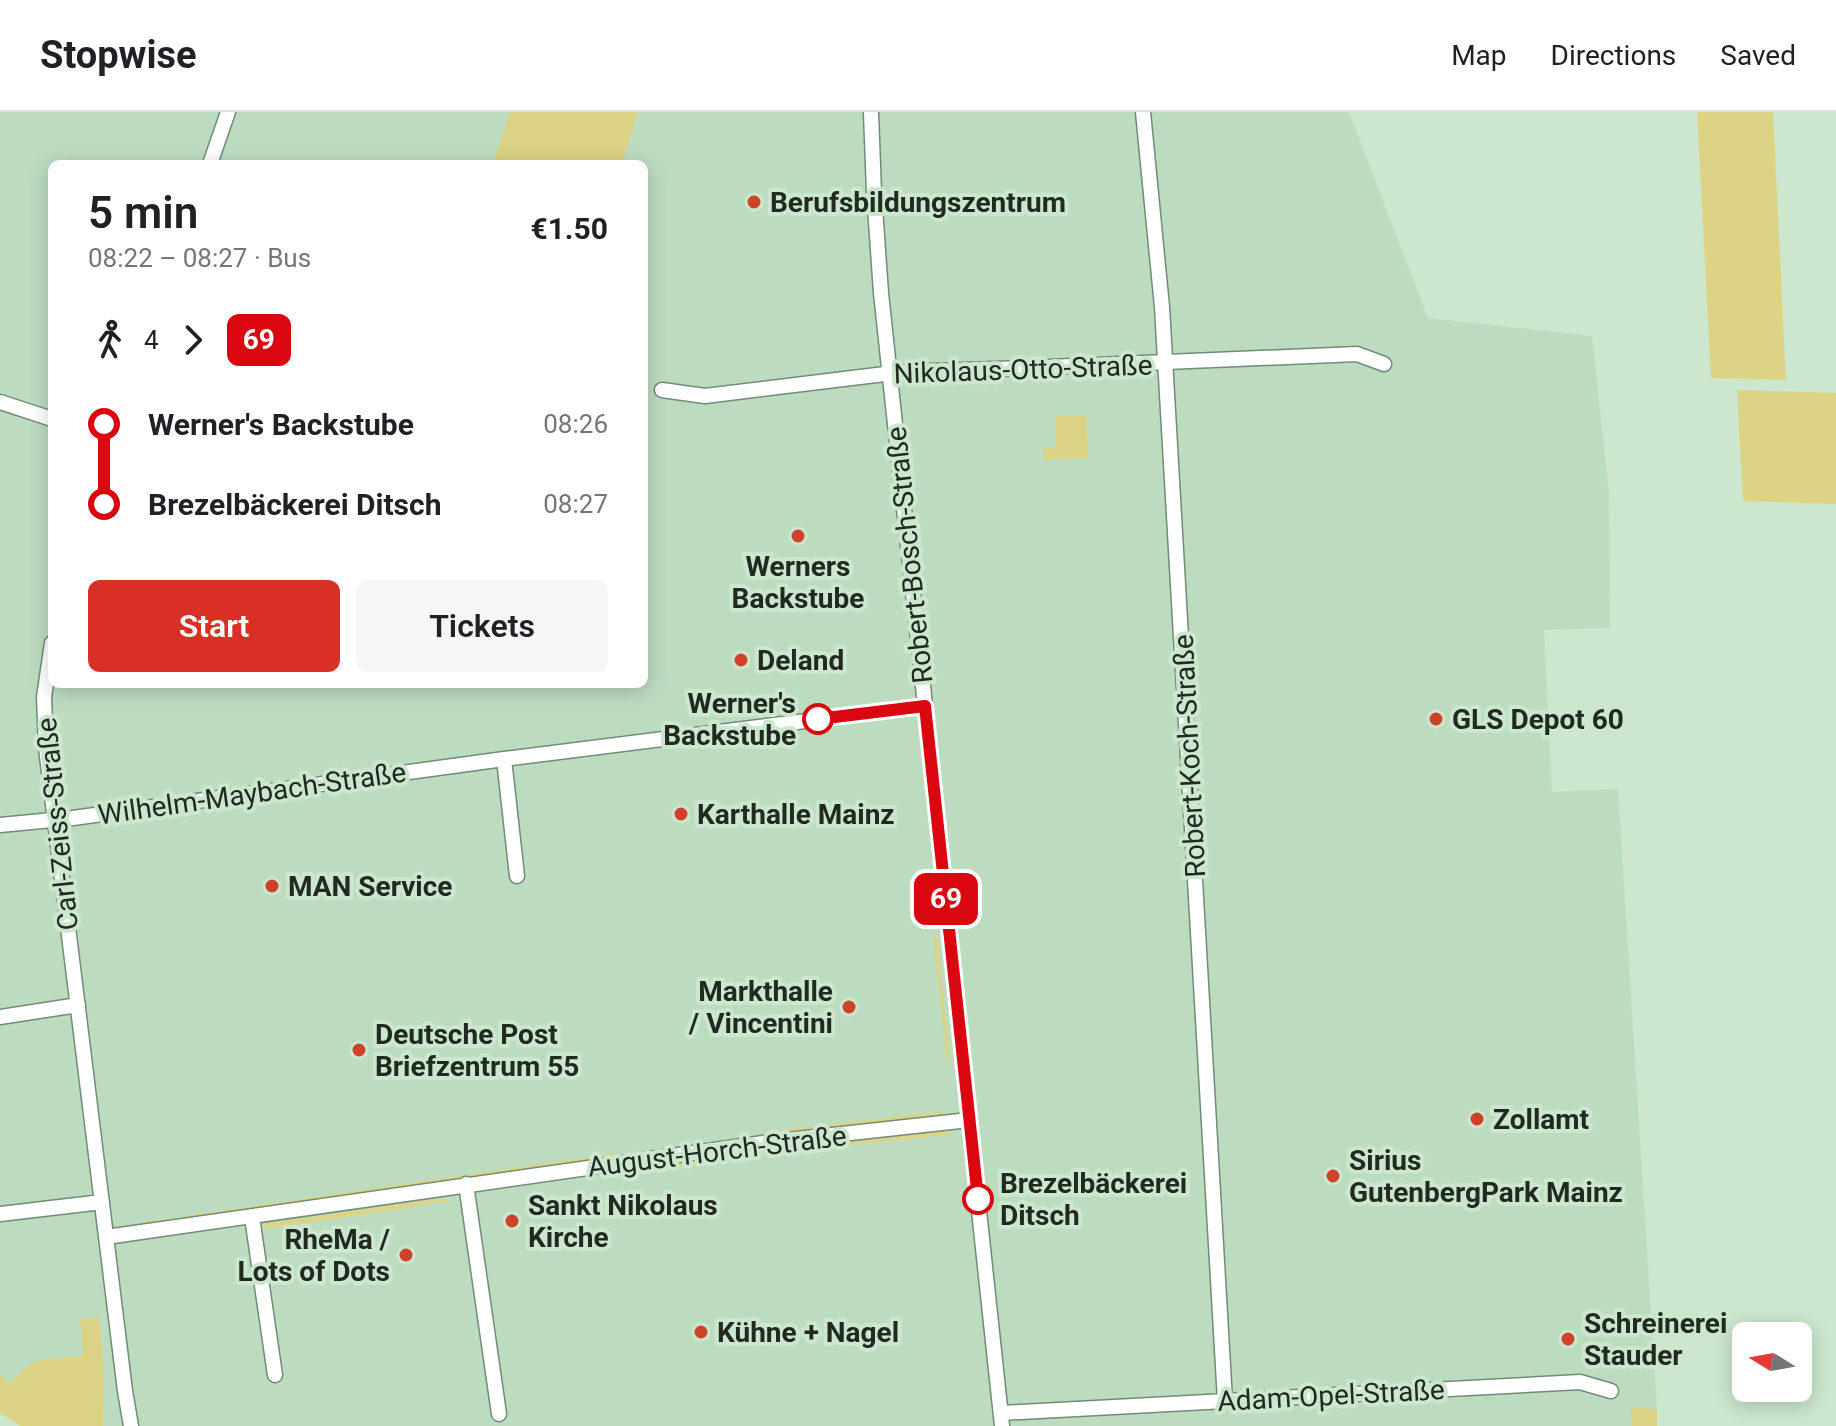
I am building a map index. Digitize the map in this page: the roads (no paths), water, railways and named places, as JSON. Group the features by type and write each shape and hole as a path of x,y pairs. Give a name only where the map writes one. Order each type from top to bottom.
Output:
{"street":[{"path":"211,160 228,112"},
{"name":"Robert-Bosch-Straße","path":"871,112 881,293 1001,1420"},
{"name":"Robert-Koch-Straße","path":"1143,112 1160,281 1225,1401"},
{"name":"Nikolaus-Otto-Straße","path":"662,390 705,396 934,370 1357,354 1384,364"},
{"path":"0,402 48,418"},
{"name":"Carl-Zeiss-Straße","path":"48,666 44,721 131,1426"},
{"name":"Wilhelm-Maybach-Straße","path":"0,825 925,706"},
{"path":"504,759 517,876"},
{"path":"0,1017 78,1005"},
{"name":"August-Horch-Straße","path":"106,1237 769,1142 969,1120"},
{"path":"466,1184 499,1414"},
{"path":"0,1214 102,1202"},
{"path":"252,1217 275,1375"},
{"name":"Adam-Opel-Straße","path":"1001,1420 1225,1401 1580,1382 1611,1391"},
{"name":"Carl-Zeiss-Straße","path":"122,1426 125,1391"}],"place":[{"name":"Berufsbildungszentrum","path":"754,202"},
{"name":"Werners Backstube","path":"798,536"},
{"name":"Deland","path":"741,660"},
{"name":"Werner's Backstube","path":"818,719"},
{"name":"GLS Depot 60","path":"1436,719"},
{"name":"Karthalle Mainz","path":"681,814"},
{"name":"MAN Service","path":"272,886"},
{"name":"Markthalle / Vincentini","path":"849,1007"},
{"name":"Deutsche Post Briefzentrum 55","path":"359,1050"},
{"name":"Zollamt","path":"1477,1119"},
{"name":"Sirius GutenbergPark Mainz","path":"1333,1176"},
{"name":"Brezelbäckerei Ditsch","path":"978,1199"},
{"name":"Sankt Nikolaus Kirche","path":"512,1221"},
{"name":"RheMa / Lots of Dots","path":"406,1255"},
{"name":"Kühne + Nagel","path":"701,1332"},
{"name":"Schreinerei Stauder","path":"1568,1339"}]}
